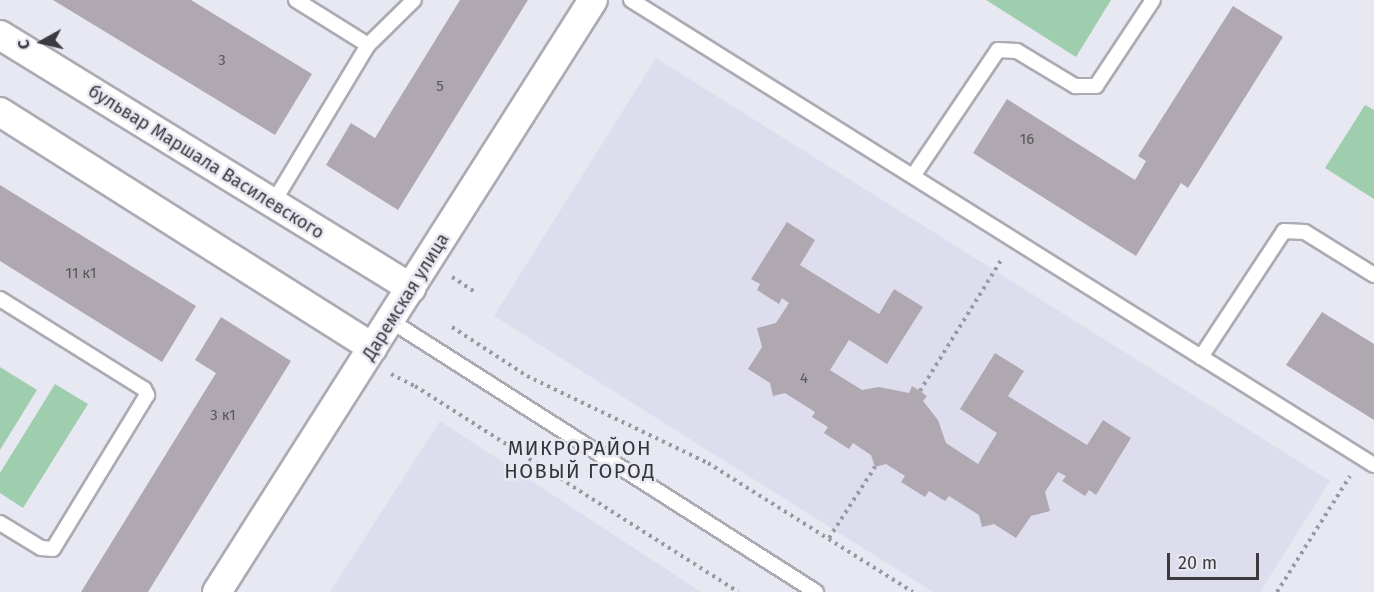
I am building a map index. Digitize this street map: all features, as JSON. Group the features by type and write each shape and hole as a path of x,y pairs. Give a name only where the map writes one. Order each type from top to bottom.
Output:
{"street":[{"name":"Даремская улица","path":"216,592 378,359 391,321 593,0"},
{"name":"бульвар Маршала Василевского","path":"0,35 411,288"},
{"path":"0,112 378,359"}],"lane":[{"path":"296,0 368,45"},
{"path":"273,203 368,45 414,0"},
{"path":"631,0 1368,462"},
{"path":"913,176 998,50 1017,51 1075,86 1096,86 1154,0"},
{"path":"1201,357 1284,231 1305,231 1374,275"},
{"path":"0,299 144,389 147,395 52,549 41,548 0,523"},
{"path":"391,321 816,592"}],"path":[{"path":"920,391 1014,240"},
{"path":"449,276 474,292"},
{"path":"452,327 528,376 708,463 914,592"},
{"path":"378,359 415,386 738,592"},
{"path":"1277,592 1368,462"},
{"path":"829,538 875,467"}],"shaded area":[{"path":"656,58 1330,481 1260,592 933,592 494,316"},
{"path":"440,421 701,592 330,592"}],"green space":[{"path":"986,0 1111,0 1076,57"},
{"path":"1365,105 1374,110 1374,199 1325,168"},
{"path":"0,367 37,390 0,450"},
{"path":"55,384 88,404 23,508 0,493 0,473"}],"building":[{"path":"53,0 191,0 312,74 275,135"},
{"path":"460,0 528,0 398,210 326,165 351,123 375,138"},
{"path":"1233,6 1283,37 1188,188 1181,183 1136,256 973,153 1007,99 1135,180 1146,161 1138,156"},
{"path":"0,185 196,306 162,362 0,261"},
{"path":"787,222 815,240 800,265 879,314 894,289 923,307 887,364 849,340 830,370 862,390 879,387 909,393 912,386 920,391 927,396 923,401 938,420 946,443 978,464 997,433 960,409 995,353 1024,371 1008,396 1087,445 1103,420 1131,438 1096,495 1089,490 1085,496 1062,481 1066,476 1058,472 1045,492 1050,511 1031,516 1016,538 994,524 982,527 979,515 949,496 945,501 929,491 925,497 901,482 905,476 886,464 875,467 871,455 853,443 849,449 824,433 828,427 812,417 815,412 785,393 773,396 770,383 748,369 762,347 757,328 776,323 789,303 782,298 779,304 757,290 760,284 751,279"},
{"path":"1322,312 1374,344 1374,420 1286,365"},
{"path":"221,317 291,361 148,592 81,592 216,373 195,360"}],"district":[{"name":"МИКРОРАЙОН НОВЫЙ ГОРОД","path":"580,460"}]}
